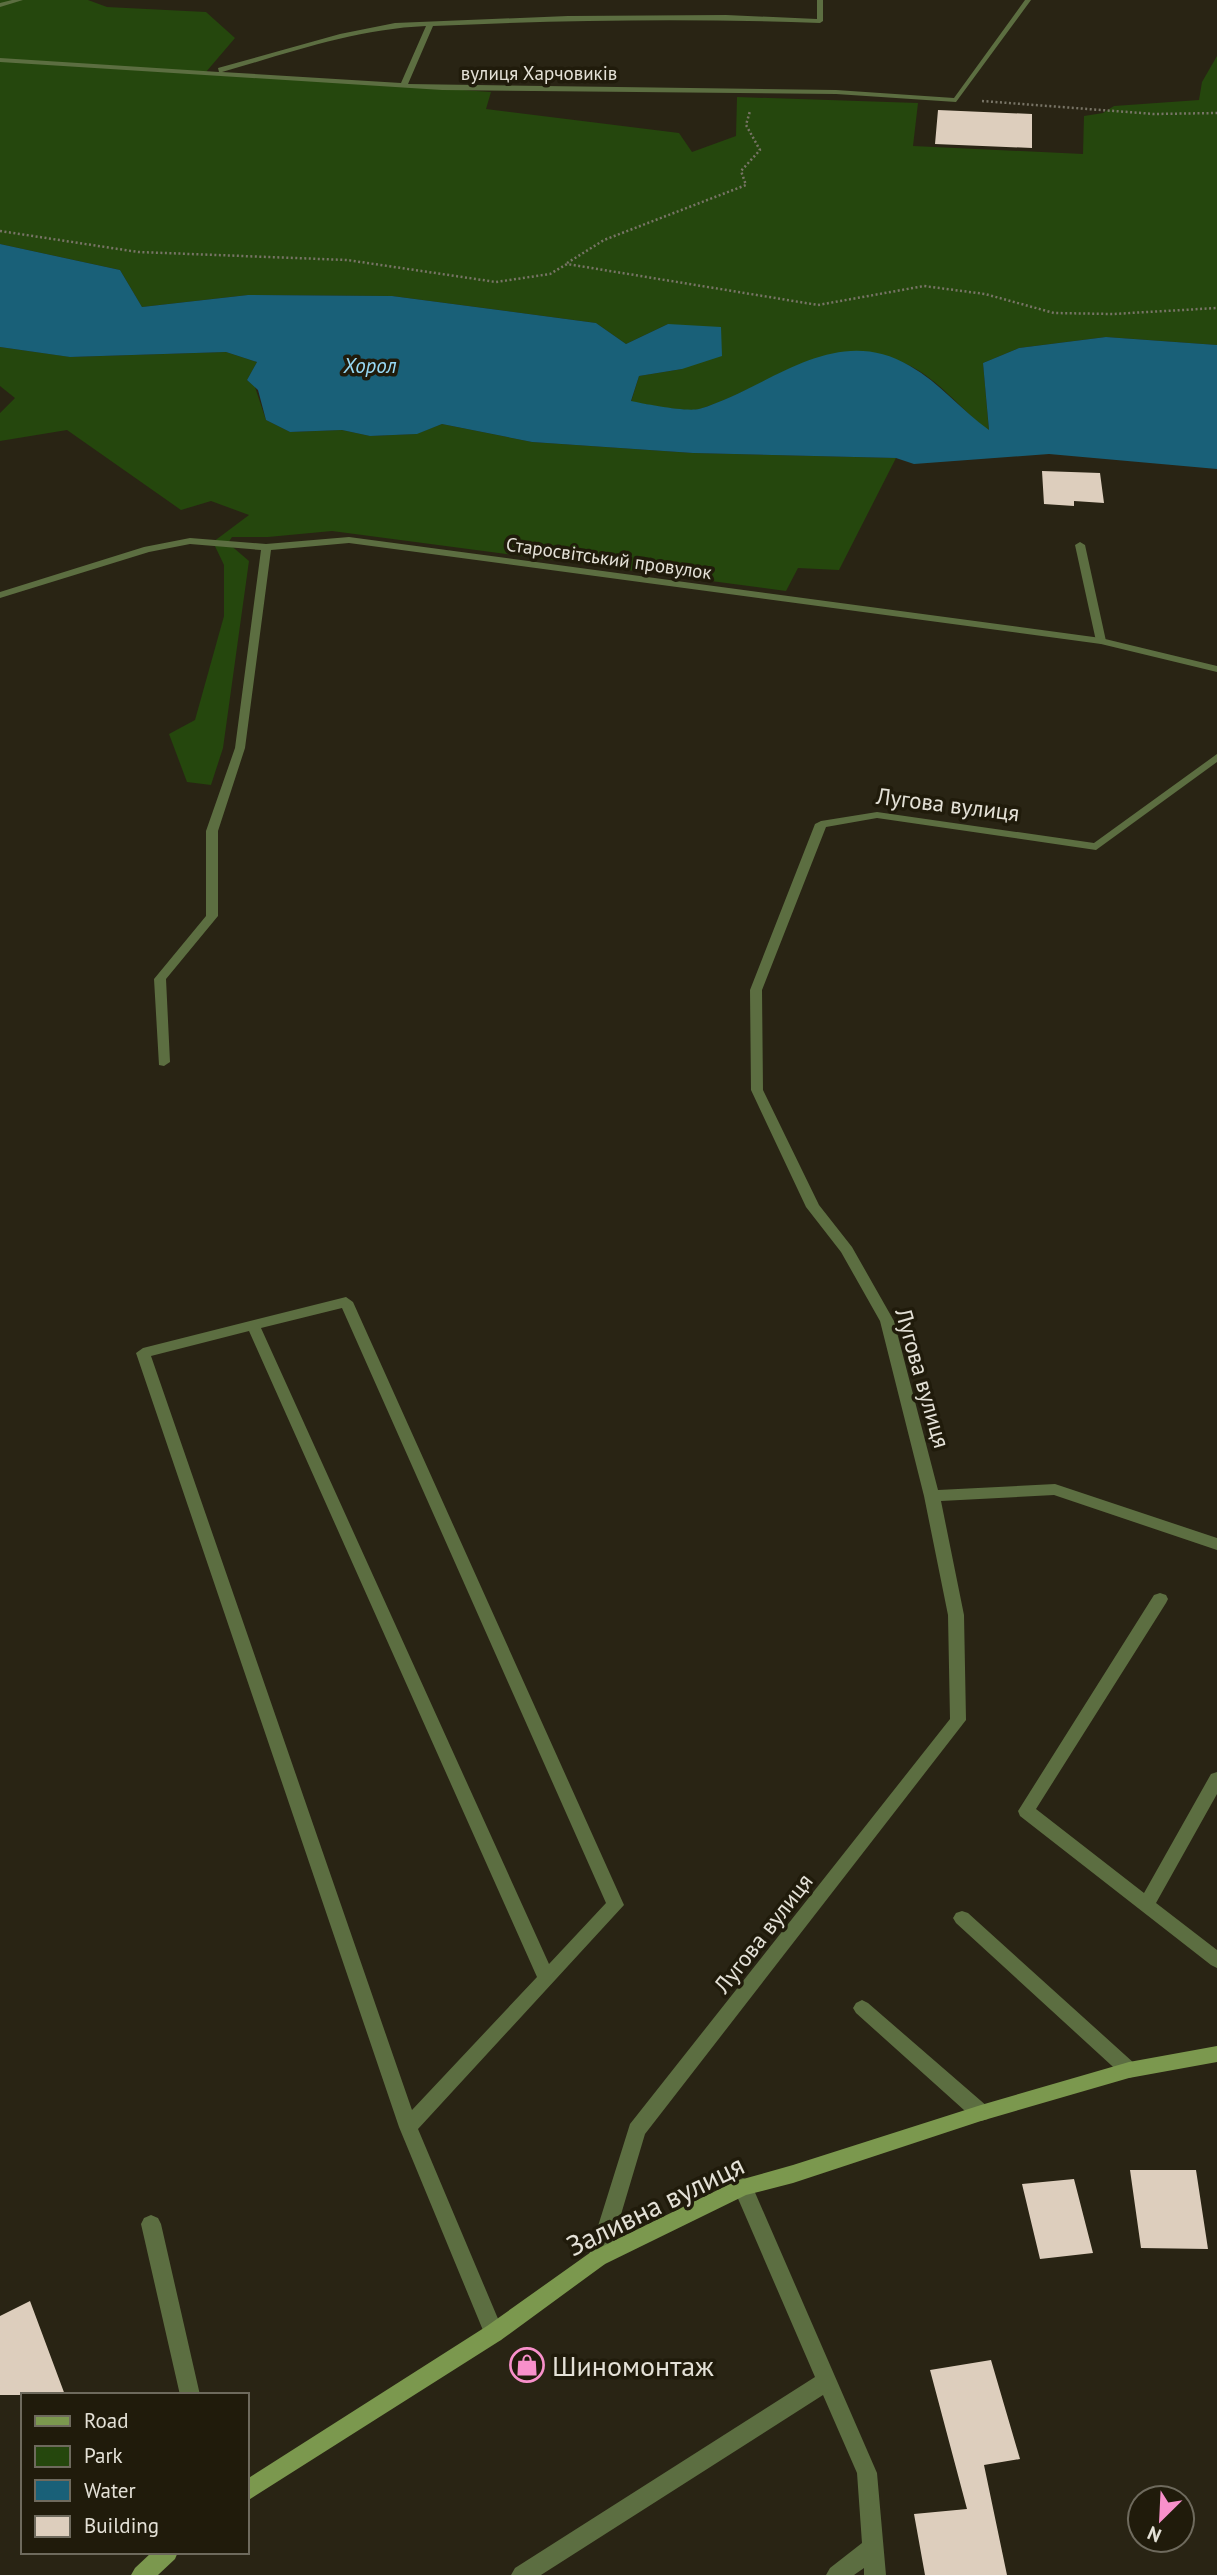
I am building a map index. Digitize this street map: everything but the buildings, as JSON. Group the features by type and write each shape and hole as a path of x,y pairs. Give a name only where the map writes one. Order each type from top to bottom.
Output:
{"street":[{"path":"0,5 20,0"},
{"path":"206,73 264,59 342,35 395,24 568,18 726,17 820,20 820,0"},
{"path":"956,100 1028,0"},
{"path":"402,86 430,24"},
{"name":"вулиця Харчовиків","path":"0,60 402,86 836,92 956,100"},
{"name":"Старосвітський провулок","path":"0,595 147,549 179,543 213,542 266,547 349,540 1101,641 1217,669"},
{"path":"1080,545 1101,641"},
{"path":"164,1062 160,979 212,916 212,831 240,748 266,547"},
{"name":"Лугова вулиця","path":"598,2258 637,2130 958,1720 956,1615 932,1496 887,1321 847,1251 813,1207 757,1090 756,990 821,824 877,814 1096,847 1217,757"},
{"path":"408,2127 615,1905 346,1302 143,1353 408,2127 494,2333"},
{"path":"253,1325 546,1978"},
{"path":"932,1496 1055,1489 1217,1544"},
{"path":"1160,1599 1026,1811 1217,1960"},
{"path":"1146,1905 1217,1779"},
{"path":"961,1918 1129,2070"},
{"path":"862,2008 981,2113"},
{"path":"1209,2056 1217,2043"},
{"name":"Заливна вулиця","path":"248,2490 494,2333 598,2258 743,2187 1129,2070 1209,2056"},
{"path":"743,2187 867,2473 875,2575"},
{"path":"151,2224 190,2393"},
{"path":"522,2575 827,2381"},
{"path":"837,2575 873,2547"},
{"path":"142,2575 166,2554"}],"path":[{"path":"0,231 138,252 347,260 496,282 550,274 604,240 746,185 741,171 760,150 746,125 755,90"},
{"path":"956,100 1154,114 1217,113"},
{"path":"567,264 818,305 924,286 985,294 1054,313 1113,314 1217,308"}],"green space":[{"path":"0,0 88,0 107,7 206,12 235,38 206,72 491,92 486,109 679,133 692,152 736,136 737,97 918,103 913,146 1083,154 1084,116 1103,113 1114,106 1199,100 1202,82 1217,56 1217,345 1106,337 1019,348 983,363 989,431 929,377 906,364 877,355 849,353 824,357 700,409 676,409 631,402 639,376 682,369 668,324 626,344 596,323 392,296 248,295 142,307 120,270 0,244"},
{"path":"0,347 71,357 226,352 257,362 247,380 255,387 266,420 290,432 342,430 370,436 416,434 442,424 532,442 693,453 896,458 839,570 798,568 786,591 332,531 268,537 232,537 228,543 249,561 223,748 211,785 187,782 169,734 195,720 224,616 224,565 213,542 249,515 211,501 181,510 67,430 0,441 0,413 15,398 0,386"}],"water":[{"name":"Хорол","path":"0,244 120,270 142,307 248,295 392,296 596,323 626,344 668,324 721,327 722,356 682,369 639,376 631,401 685,409 699,409 829,354 855,351 882,354 910,366 931,380 989,430 983,363 1019,348 1106,337 1217,345 1217,469 1049,454 914,464 896,458 693,453 532,442 442,424 417,434 370,436 342,430 290,432 266,420 258,390 247,380 257,362 226,352 70,357 0,347"}],"place":[{"name":"Шиномонтаж","path":"527,2365"}]}
